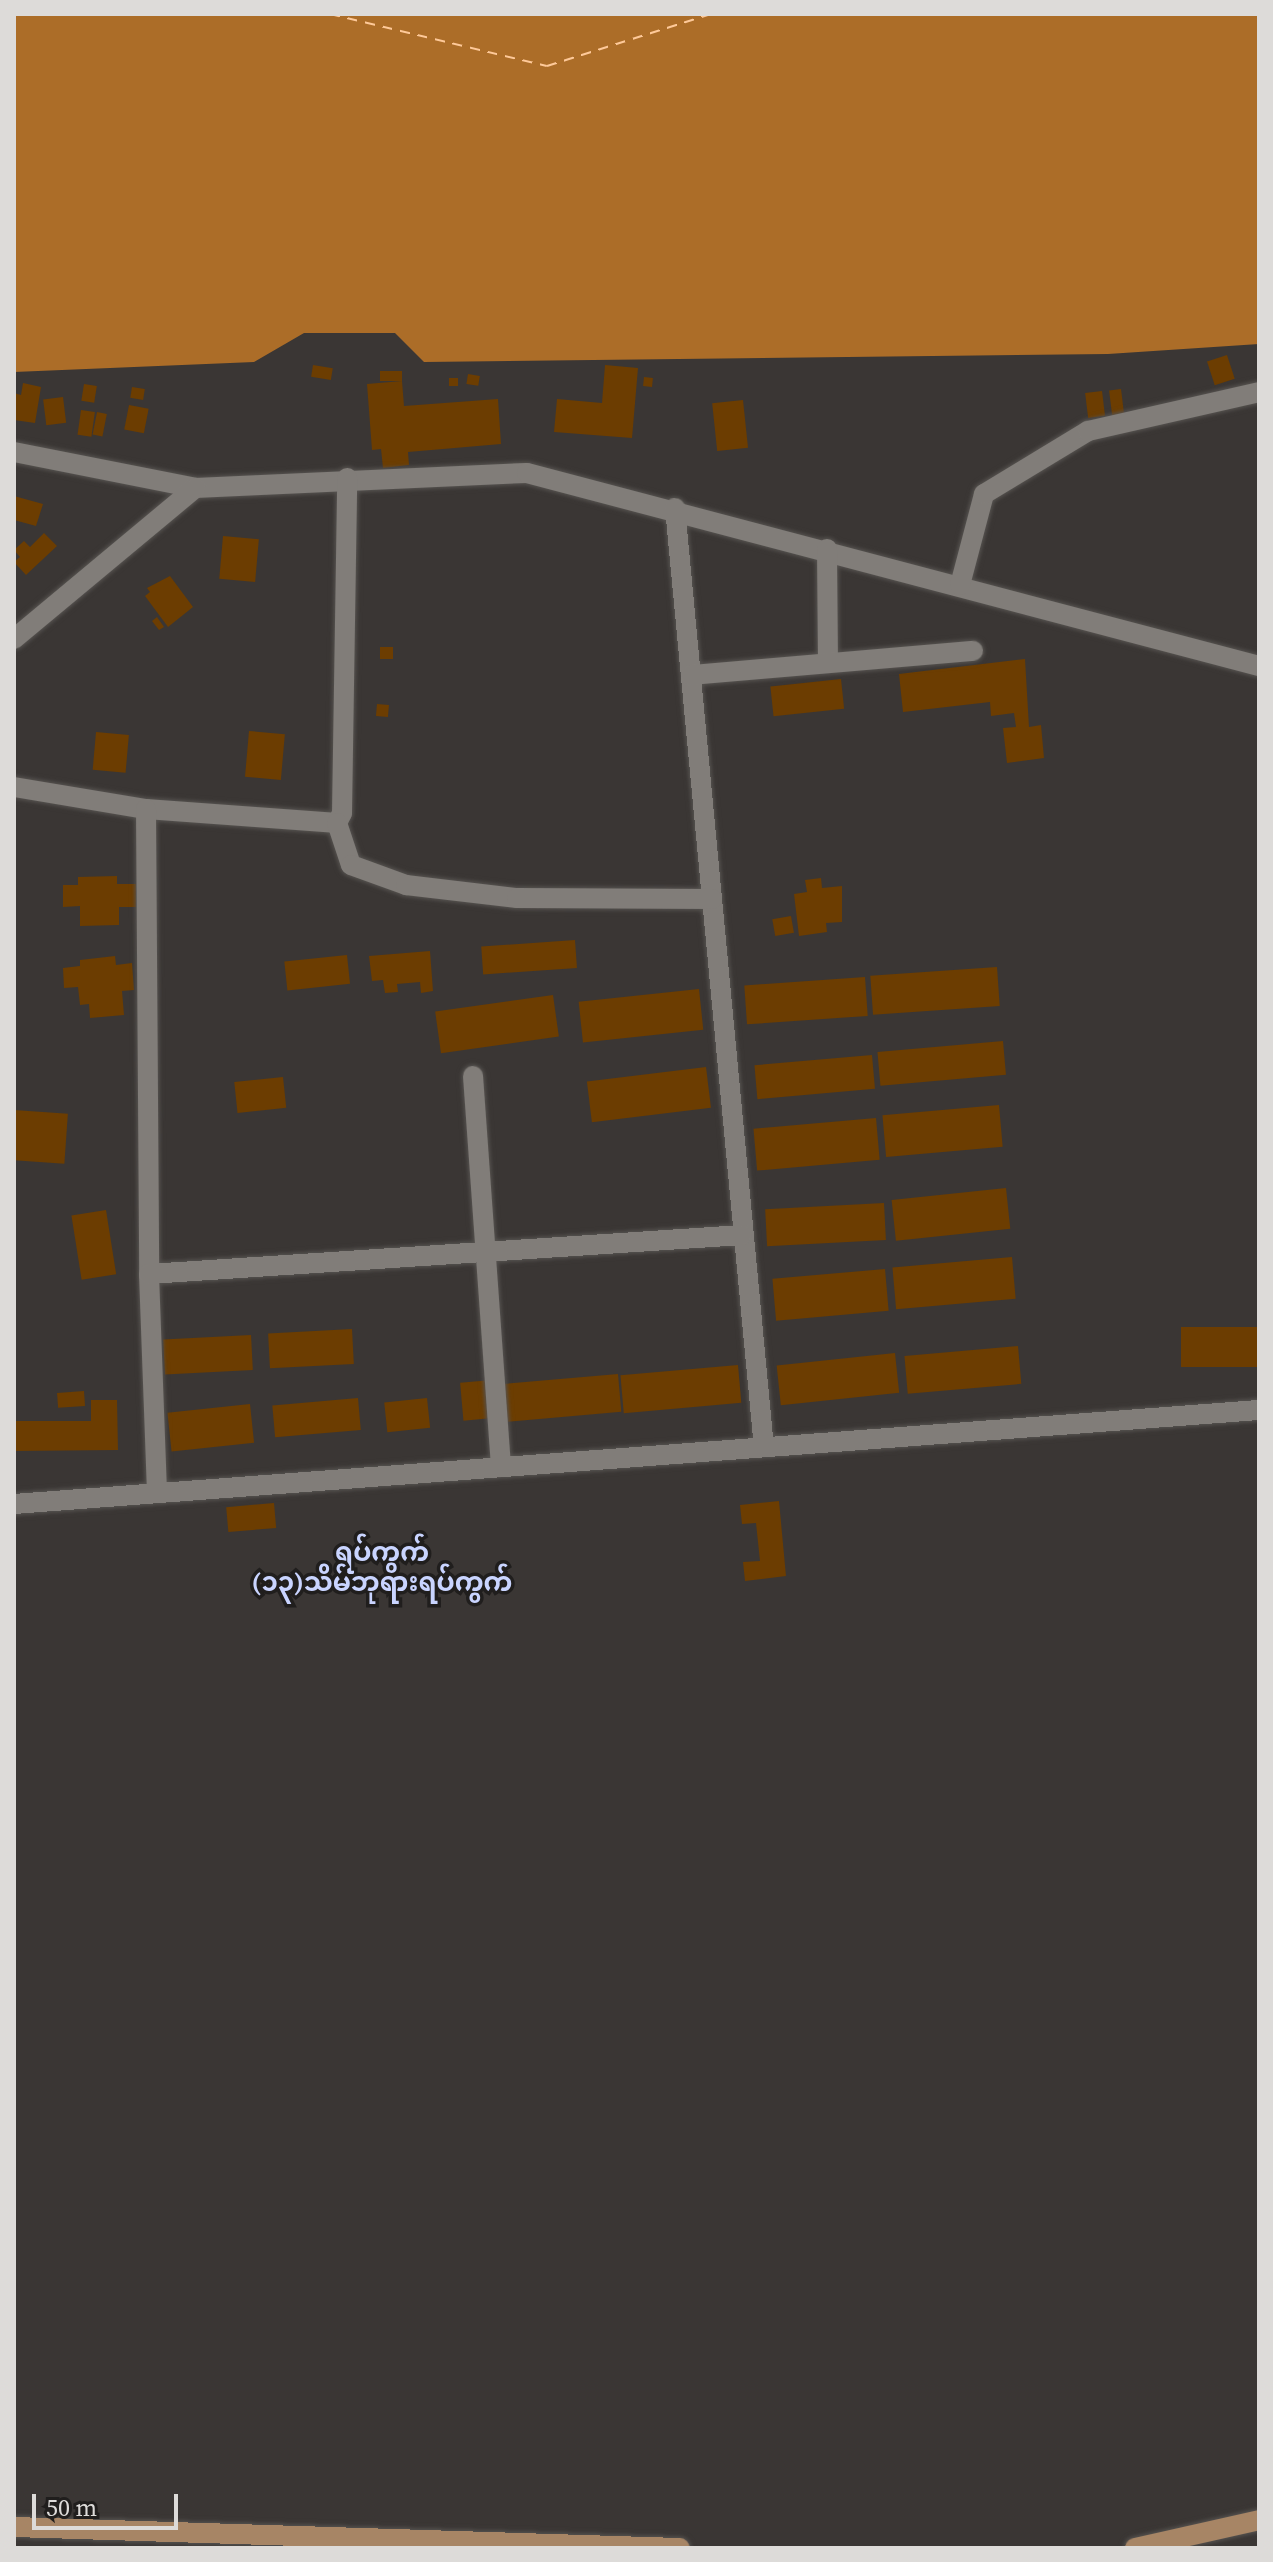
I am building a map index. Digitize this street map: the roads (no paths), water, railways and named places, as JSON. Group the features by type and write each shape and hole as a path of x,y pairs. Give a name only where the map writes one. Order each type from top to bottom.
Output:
{"main road":[{"path":"1135,2548 1259,2520"},
{"path":"14,2527 359,2542 680,2548"}],"street":[{"path":"960,585 984,494 1088,431 1259,392"},
{"path":"14,452 195,488 347,478 527,473 675,508 1259,666"},
{"path":"347,478 342,813 337,823 351,865 406,885 517,898 712,899"},
{"path":"14,639 195,488"},
{"path":"675,508 764,1447"},
{"path":"827,549 828,663"},
{"path":"691,675 973,651"},
{"path":"14,787 146,809 337,823"},
{"path":"146,809 149,1274 157,1493"},
{"path":"473,1076 501,1467"},
{"path":"149,1274 742,1235"},
{"path":"14,1504 1259,1410"}],"district":[{"name":"ရပ်ကွက် (၁၃)သိမ်ဘုရားရပ်ကွက်","path":"382,1568"}]}
